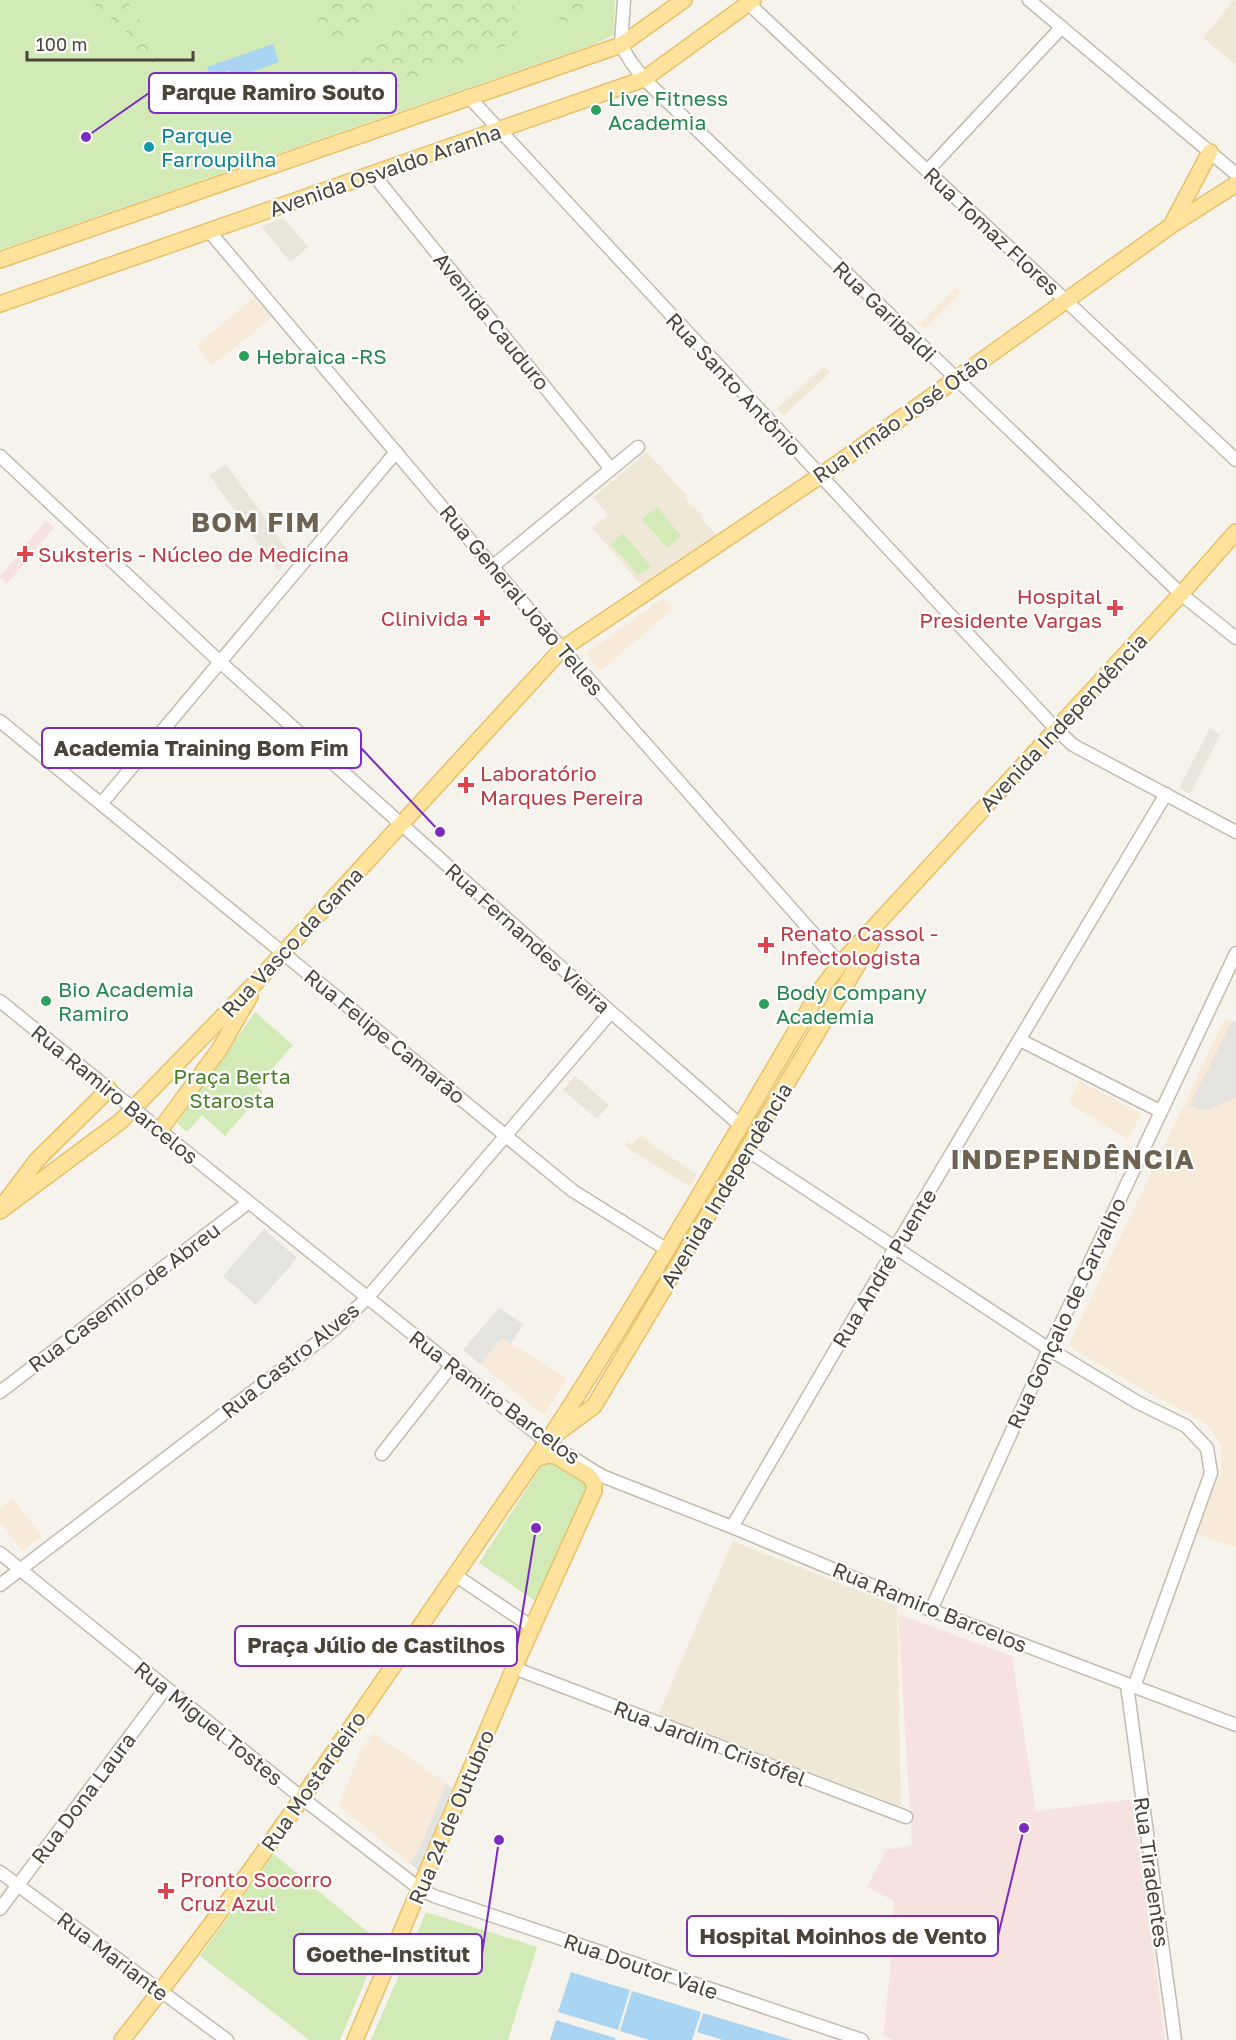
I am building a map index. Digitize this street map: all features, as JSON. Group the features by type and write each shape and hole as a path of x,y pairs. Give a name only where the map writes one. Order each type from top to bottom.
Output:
{"main road":[{"name":"Avenida Osvaldo Aranha","path":"0,260 468,96 621,45 684,0"},
{"name":"Avenida Osvaldo Aranha","path":"0,304 644,79 750,2"},
{"path":"1172,225 1210,152"},
{"name":"Rua Irmão José Otão","path":"562,649 820,477 955,378 1067,302 1172,225 1236,184"},
{"name":"Avenida Independência","path":"455,1575 574,1401 819,992 840,964 1236,532"},
{"name":"Rua Vasco da Gama","path":"0,1210 120,1121 284,953 562,649"},
{"name":"Avenida Independência","path":"547,1442 594,1406 889,913"},
{"path":"155,1126 219,1050 262,976"},
{"path":"0,1210 37,1160 112,1091"},
{"name":"Rua Ramiro Barcelos","path":"535,1459 548,1455 556,1456 590,1476 594,1483 594,1491"},
{"name":"Rua 24 de Outubro","path":"355,2040 514,1668 594,1491"},
{"name":"Rua Mostardeiro","path":"122,2040 160,1992 302,1798 455,1575"}],"street":[{"path":"621,45 624,0"},
{"path":"1029,0 1236,174"},
{"name":"Rua Tomaz Flores","path":"750,2 1236,460"},
{"path":"928,171 1062,27"},
{"name":"Rua Garibaldi","path":"621,45 644,79 1181,594 1236,638"},
{"name":"Rua Santo Antônio","path":"468,96 1056,729 1073,745 1236,832"},
{"name":"Avenida Cauduro","path":"373,174 611,469"},
{"name":"Rua General João Telles","path":"209,231 562,649 840,964"},
{"path":"493,566 638,447"},
{"path":"101,804 396,452"},
{"name":"Rua Fernandes Vieira","path":"0,456 219,661 740,1125"},
{"name":"Rua Felipe Camarão","path":"0,721 573,1191 666,1249"},
{"name":"Rua André Puente","path":"732,1527 895,1248 1166,794"},
{"name":"Rua Gonçalo de Carvalho","path":"931,1610 1048,1349 1236,952"},
{"name":"Rua Ramiro Barcelos","path":"0,1001 547,1442 602,1476 732,1527 931,1610 1236,1725"},
{"name":"Rua Castro Alves","path":"0,1585 336,1328 368,1298 611,1012"},
{"path":"1020,1040 1160,1111"},
{"path":"747,1150 1048,1349"},
{"name":"Rua Casemiro de Abreu","path":"0,1392 249,1202"},
{"name":"Rua Tiradentes","path":"1048,1349 1137,1402 1186,1426 1207,1449 1210,1473 1129,1703 1175,2040"},
{"path":"382,1454 452,1365"},
{"path":"594,1491 602,1476"},
{"name":"Rua Miguel Tostes","path":"0,1553 302,1798 420,1889"},
{"path":"455,1575 532,1627"},
{"name":"Rua Jardim Cristófel","path":"514,1668 906,1817"},
{"name":"Rua Dona Laura","path":"0,1909 166,1688"},
{"name":"Rua Mariante","path":"0,1872 227,2040"},
{"name":"Rua Doutor Vale","path":"420,1889 434,1896 862,2040"}],"shaded area":[{"path":"1236,0 1236,65 1203,38"},
{"path":"283,218 308,247 290,262 261,226"},
{"path":"956,287 961,292 925,329 920,324"},
{"path":"254,297 271,318 212,366 197,345"},
{"path":"824,366 830,373 783,416 777,409"},
{"path":"647,452 687,496 685,499 697,510 717,536 642,586 592,528 608,515 593,497"},
{"path":"226,464 291,555 278,571 209,475"},
{"name":"Suksteris - Núcleo de Medicina","path":"46,520 54,527 7,584 0,576"},
{"path":"664,598 673,609 600,671 586,653"},
{"path":"1210,728 1220,735 1190,794 1179,788"},
{"path":"1225,1019 1236,1022 1236,1548 1196,1534 1221,1470 1222,1447 1206,1423 1068,1346"},
{"path":"1232,1021 1236,1022 1236,1098 1204,1111 1189,1106"},
{"path":"575,1076 609,1105 597,1119 563,1090"},
{"path":"1079,1081 1141,1114 1128,1140 1069,1103"},
{"path":"642,1135 655,1147 697,1174 690,1187 625,1146 628,1142 632,1145"},
{"path":"264,1229 297,1258 256,1305 223,1276"},
{"path":"499,1308 523,1324 511,1344 502,1338 480,1364 463,1350"},
{"path":"502,1338 567,1378 544,1415 480,1364"},
{"path":"13,1499 42,1536 22,1551 0,1522 0,1509"},
{"path":"733,1541 897,1606 901,1806 658,1715"},
{"path":"898,1614 1012,1656 1036,1811 1134,1799 1165,2040 894,2040 883,2036 890,1974 894,1901 867,1887 886,1850 912,1845"},
{"path":"373,1733 446,1783 419,1850 409,1863 339,1806 361,1750"},
{"path":"446,1783 453,1789 419,1871 409,1863 419,1850"}],"green space":[{"name":"Parque Farroupilha","path":"0,0 615,0 614,35 595,44 0,250"},
{"path":"89,0 126,0 163,54 154,65 138,60 125,30"},
{"path":"315,0 381,0 338,45 328,48 320,36"},
{"path":"410,0 520,0 514,4 518,33 511,44 354,103 345,99 337,80 339,68"},
{"path":"556,0 593,0 591,10 571,23 558,19"},
{"path":"657,507 681,536 667,548 642,519"},
{"path":"623,533 651,567 638,575 611,544"},
{"name":"Praça Berta Starosta","path":"255,1012 293,1045 257,1086 263,1092 225,1136 202,1115 187,1132 177,1123"},
{"path":"553,1461 585,1480 588,1493 537,1602 479,1563 542,1465"},
{"path":"274,1854 381,1943 340,2040 309,2040 200,1956"},
{"path":"426,1912 537,1947 508,2040 371,2040"}],"water":[{"path":"273,44 279,62 232,79 229,70 220,73 224,88 215,91 207,67"},
{"path":"571,1972 630,1990 618,2030 558,2012"},
{"path":"632,1991 701,2012 692,2040 649,2040 620,2031"},
{"path":"703,2013 792,2040 723,2040 697,2032"},
{"path":"556,2020 615,2038 615,2040 550,2040"}],"place":[{"name":"Live Fitness Academia","path":"596,110"},
{"name":"Parque Ramiro Souto","path":"86,137"},
{"name":"Parque Farroupilha","path":"149,147"},
{"name":"Hebraica -RS","path":"244,356"},
{"name":"Suksteris - Núcleo de Medicina","path":"25,554"},
{"name":"Hospital Presidente Vargas","path":"1115,608"},
{"name":"Clinivida","path":"482,618"},
{"name":"Laboratório Marques Pereira","path":"466,785"},
{"name":"Academia Training Bom Fim","path":"440,832"},
{"name":"Renato Cassol - Infectologista","path":"766,945"},
{"name":"Bio Academia Ramiro","path":"46,1001"},
{"name":"Body Company Academia","path":"764,1004"},
{"name":"Praça Júlio de Castilhos","path":"536,1528"},
{"name":"Hospital Moinhos de Vento","path":"1024,1828"},
{"name":"Goethe-Institut","path":"499,1840"},
{"name":"Pronto Socorro Cruz Azul","path":"166,1891"}],"district":[{"name":"BOM FIM","path":"256,522"},
{"name":"INDEPENDÊNCIA","path":"1073,1159"}]}
